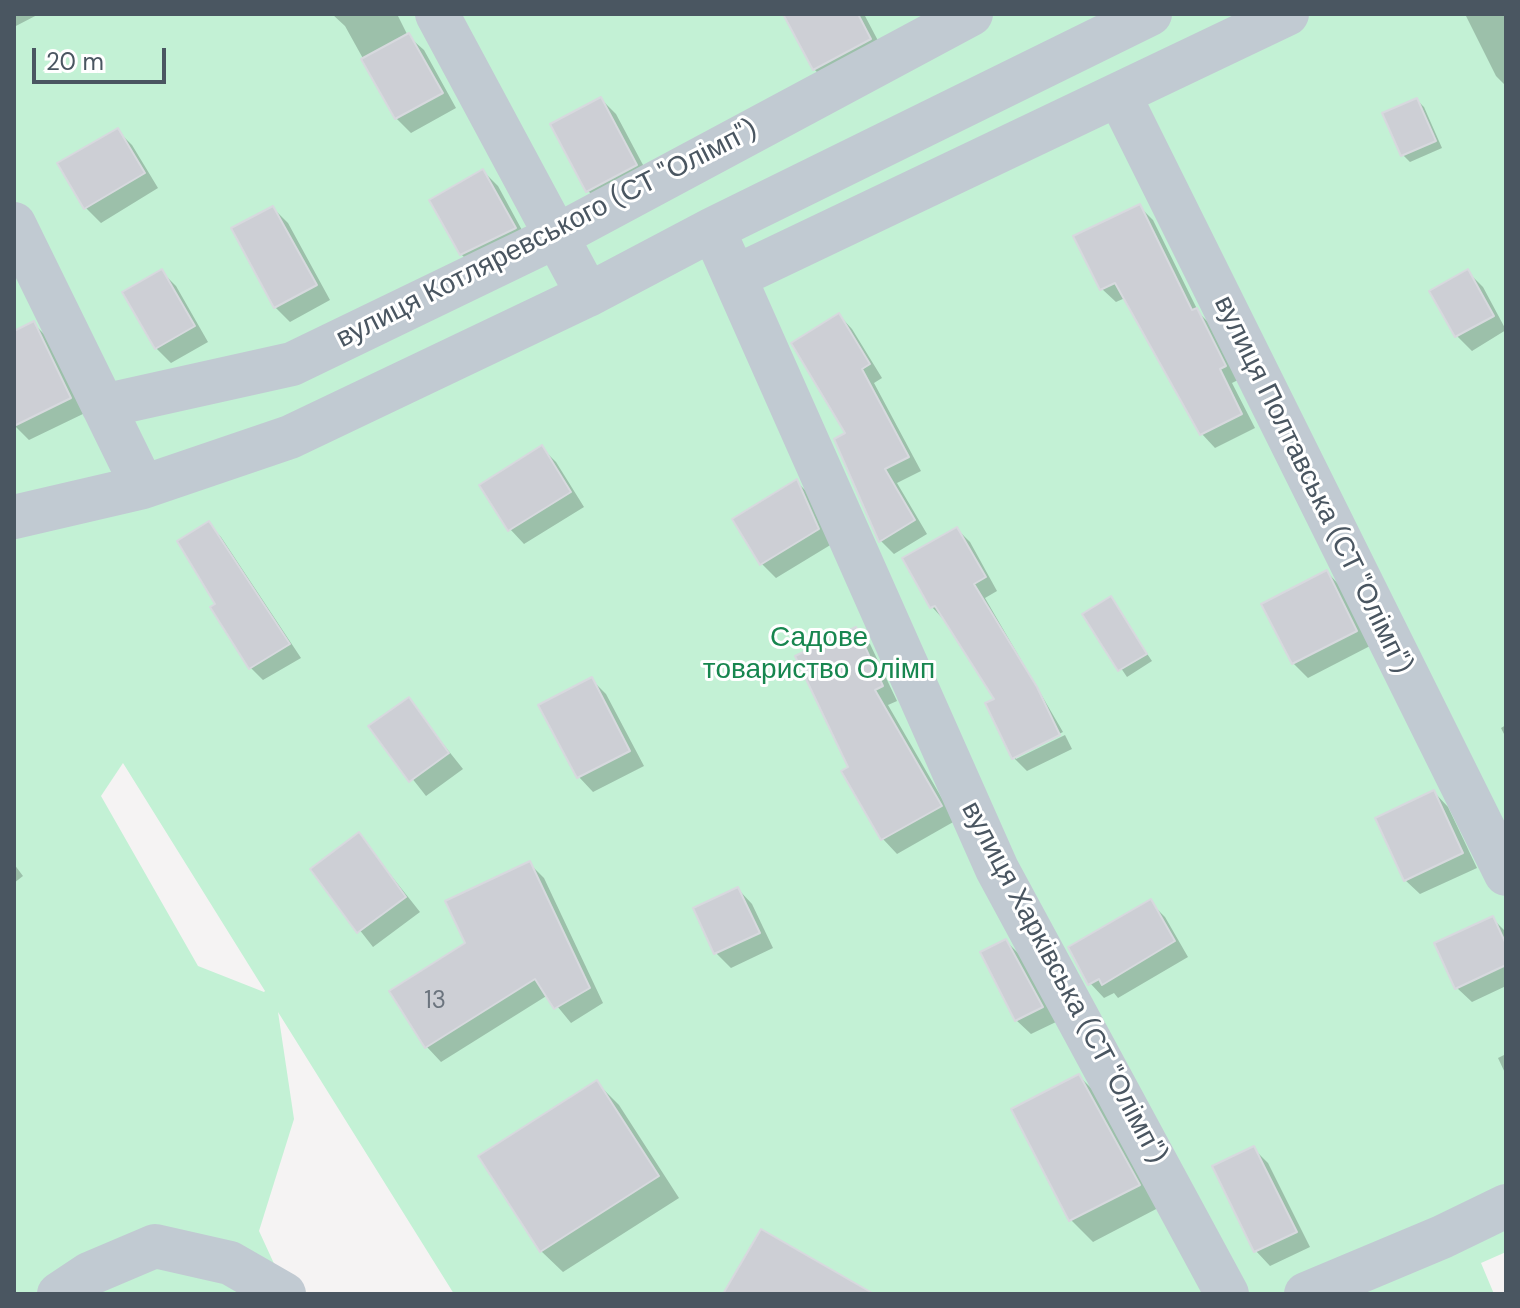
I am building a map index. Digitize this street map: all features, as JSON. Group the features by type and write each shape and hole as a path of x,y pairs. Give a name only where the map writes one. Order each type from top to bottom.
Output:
{"street":[{"path":"437,14 588,295"},
{"path":"14,517 143,487 290,437 588,295 713,229 1150,14"},
{"path":"735,277 1287,14"},
{"name":"вулиця Котляревського (СТ \"Олімп\")","path":"103,406 292,364 557,236 945,20"},
{"name":"вулиця Полтавська (СТ \"Олімп\")","path":"1119,95 1506,874"},
{"path":"14,224 143,487"},
{"name":"вулиця Харківська (СТ \"Олімп\")","path":"713,229 997,869 1227,1294"},
{"path":"1306,1294 1442,1237 1506,1206"},
{"path":"59,1294 89,1274 155,1246 230,1263 284,1294"}],"green space":[{"name":"Садове товариство Олімп","path":"14,14 1506,14 1506,1252 1481,1263 1494,1294 454,1294 278,1012 294,1119 259,1231 288,1294 14,1294","holes":["123,763 265,991 198,966 101,796"]}],"building":[{"path":"783,14 858,14 871,39 813,70"},
{"path":"409,33 443,93 395,119 361,59"},
{"path":"601,97 637,165 586,192 550,124"},
{"path":"1417,98 1436,141 1401,156 1382,113"},
{"path":"118,128 145,173 84,209 57,163"},
{"path":"483,169 516,228 460,255 429,200"},
{"path":"1140,204 1192,310 1197,308 1226,366 1220,369 1242,414 1200,435 1115,283 1100,290 1073,236"},
{"path":"273,206 317,285 274,308 231,228"},
{"path":"162,269 195,326 155,349 122,292"},
{"path":"1468,269 1494,316 1455,337 1429,291"},
{"path":"839,313 870,364 862,369 909,457 885,469 915,520 879,542 834,439 845,433 791,343"},
{"path":"34,321 71,398 14,426 14,331"},
{"path":"542,445 571,492 508,531 479,485"},
{"path":"797,479 819,529 760,565 732,519"},
{"path":"209,521 290,644 249,669 210,607 215,604 177,541"},
{"path":"957,527 986,577 974,584 1037,687 1060,735 1012,759 985,703 994,699 935,606 930,608 902,558"},
{"path":"1327,570 1357,631 1292,664 1261,604"},
{"path":"1111,596 1147,654 1118,671 1082,614"},
{"path":"856,627 883,686 875,690 942,806 881,840 841,771 848,767 795,656"},
{"path":"592,677 630,751 577,778 538,705"},
{"path":"409,697 449,753 409,782 368,726"},
{"path":"1434,790 1463,853 1404,881 1375,818"},
{"path":"359,832 406,897 357,933 310,869"},
{"path":"530,861 590,988 554,1009 535,979 425,1048 389,991 465,943 445,901"},
{"path":"738,887 760,933 714,954 693,908"},
{"path":"1151,899 1175,941 1102,985 1099,979 1088,985 1068,947"},
{"path":"1493,916 1506,944 1506,965 1455,989 1434,943"},
{"path":"1006,939 1043,1007 1015,1021 980,952"},
{"path":"1079,1074 1140,1185 1069,1221 1011,1109"},
{"path":"597,1080 659,1176 540,1252 478,1156"},
{"path":"1254,1146 1297,1232 1254,1252 1212,1166"},
{"path":"761,1229 874,1294 723,1294"}]}
